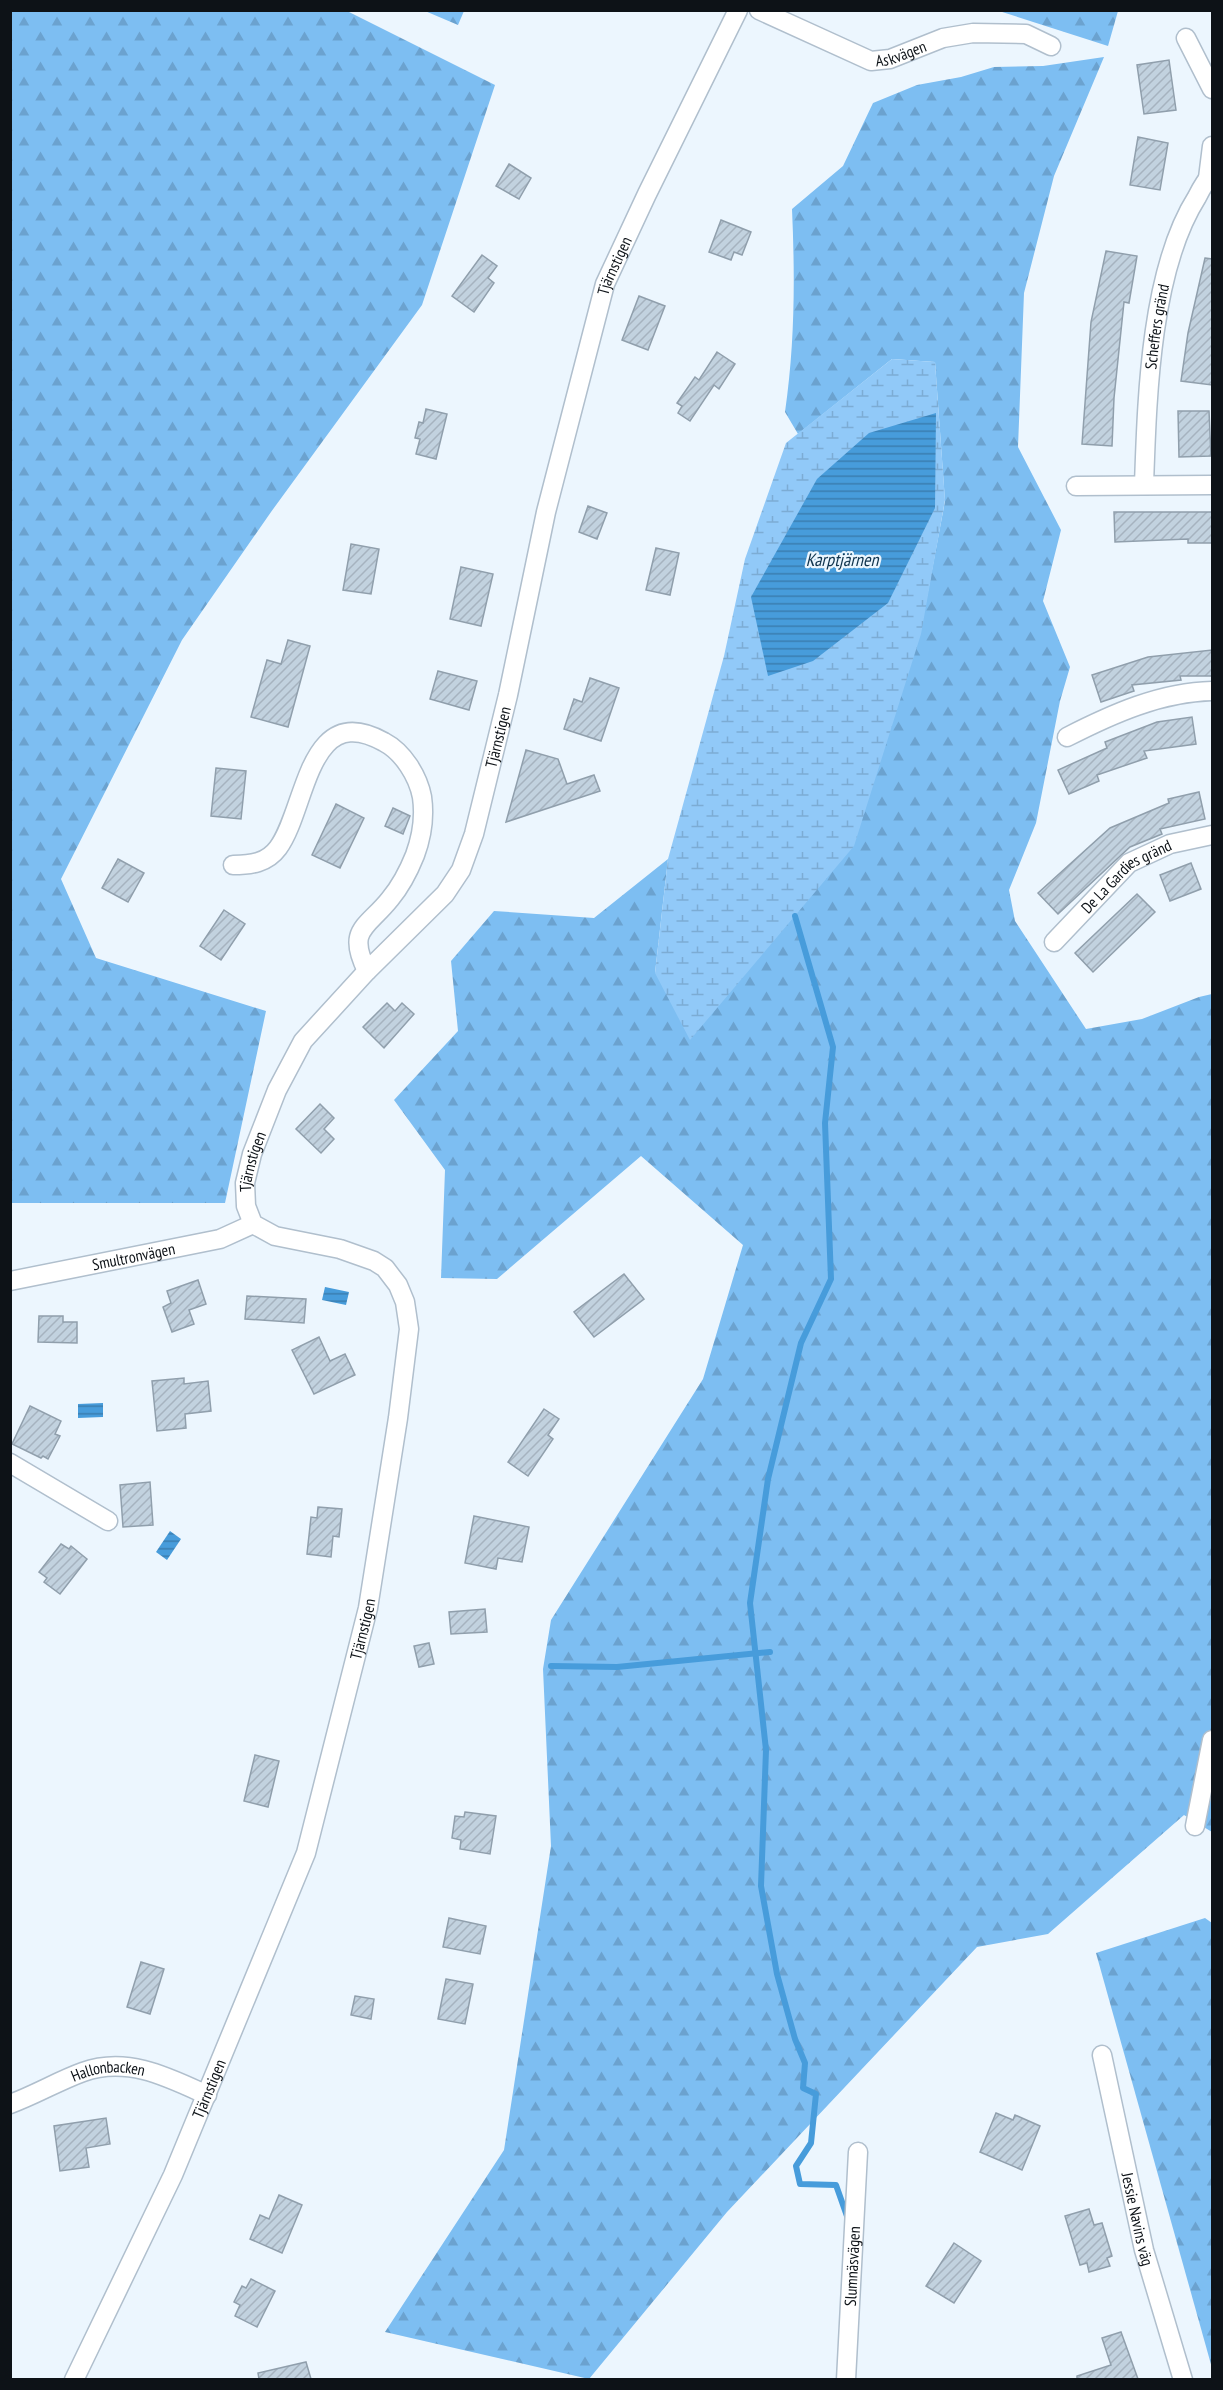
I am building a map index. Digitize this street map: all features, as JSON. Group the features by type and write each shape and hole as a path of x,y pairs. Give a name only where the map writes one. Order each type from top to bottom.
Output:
{"street":[{"name":"Tjärnstigen","path":"74,2379 172,2175 207,2095 287,1904 315,1821 368,1608 398,1418 409,1329 405,1302 398,1285 385,1268 374,1261 340,1250 274,1236 253,1224 246,1206 245,1184 252,1154 277,1090 303,1041 367,971 445,894 461,870 474,834 507,695 541,532 605,284 738,10"},
{"name":"Askvägen","path":"759,10 871,61 890,59 943,38 973,33 1026,34 1051,46"},
{"path":"1186,38 1212,89"},
{"name":"Scheffers gränd","path":"1144,485 1147,392 1156,322 1172,253 1189,208 1210,176 1212,146"},
{"path":"1076,486 1212,484"},
{"path":"1067,737 1101,719 1147,702 1194,691 1212,691"},
{"path":"233,866 257,863 278,849 288,830 311,764 324,746 338,736 352,732 373,735 389,744 404,759 415,777 421,791 424,811 421,838 411,864 391,899 359,930 357,943 360,957 367,971"},
{"name":"De La Gardies gränd","path":"1054,942 1129,863 1170,844 1212,835"},
{"name":"Smultronvägen","path":"10,1281 220,1239 253,1224"},
{"path":"10,1463 108,1521"},
{"path":"1212,1740 1195,1826 1212,1812"},
{"name":"Jessie Navins väg","path":"1102,2055 1144,2250 1183,2379"},
{"name":"Hallonbacken","path":"10,2104 84,2072 117,2066 146,2070 207,2095"},
{"name":"Slumnäsvägen","path":"846,2379 858,2152"}],"green space":[{"path":"10,11 347,11 495,85 422,305 271,512 182,640 61,879 96,958 266,1011 225,1203 11,1203"},
{"path":"425,11 464,11 458,25"},
{"path":"999,11 1118,11 1108,46"},
{"path":"1104,57 1054,176 1024,293 1018,447 1061,530 1043,601 1070,667 1060,701 1036,823 1009,890 1015,921 1086,1029 1142,1019 1212,994 1212,1832 1184,1815 1048,1934 977,1947 727,2212 589,2379 385,2332 504,2150 551,1846 543,1669 551,1620 703,1379 743,1245 641,1156 497,1279 441,1278 445,1170 394,1100 458,1031 451,961 494,911 594,918 668,859 655,973 920,634 945,501 935,362 892,359 798,434 785,412 791,361 793,310 792,209 843,166 873,103 917,85 961,77 994,67 1043,66"},
{"path":"892,359 935,362 945,500 921,634 854,846 690,1040 655,973 668,859 724,656 745,559 786,443"},
{"path":"1205,1918 1212,1923 1212,2368 1096,1953"}],"water":[{"name":"Karptjärnen","path":"936,413 935,508 888,603 813,661 768,676 751,597 817,479 869,433"},
{"path":"325,1287 349,1292 346,1305 322,1300"},
{"path":"103,1403 103,1417 78,1418 78,1404"},
{"path":"170,1531 181,1539 167,1560 156,1552"}],"building":[{"path":"1169,60 1176,110 1144,114 1137,65"},
{"path":"1138,137 1168,143 1160,190 1130,185"},
{"path":"509,164 531,178 519,199 496,186"},
{"path":"721,220 751,232 742,255 734,252 731,260 709,252"},
{"path":"1106,251 1137,256 1129,303 1124,302 1114,398 1112,446 1082,444 1091,322"},
{"path":"482,255 497,266 488,278 494,283 474,312 452,296"},
{"path":"1205,258 1212,259 1212,385 1181,381 1188,333"},
{"path":"639,296 665,306 648,350 622,340"},
{"path":"717,352 735,364 719,389 714,385 690,421 678,413 682,406 677,403 695,377 699,380"},
{"path":"426,409 447,414 436,459 416,454 420,439 415,438 419,422 423,423"},
{"path":"1178,411 1209,411 1211,456 1179,457"},
{"path":"588,506 607,513 597,539 579,532"},
{"path":"1114,512 1212,512 1212,543 1188,543 1188,539 1115,542"},
{"path":"351,544 379,549 371,594 343,590"},
{"path":"656,548 679,553 670,595 646,590"},
{"path":"461,567 493,574 481,626 450,619"},
{"path":"288,640 310,646 288,727 251,717 267,660 281,664"},
{"path":"1212,650 1212,676 1180,676 1181,680 1132,685 1134,691 1101,702 1092,675 1148,657"},
{"path":"438,671 477,681 469,710 430,699"},
{"path":"590,678 619,688 601,741 564,729 574,699 582,702"},
{"path":"1192,717 1196,744 1144,751 1147,758 1097,775 1099,781 1069,794 1058,770 1107,748 1105,742 1157,722"},
{"path":"526,750 558,759 567,784 594,775 600,791 506,822"},
{"path":"216,768 246,771 241,819 211,816"},
{"path":"1199,792 1205,819 1160,829 1162,834 1130,847 1058,914 1038,893 1110,828 1169,803 1168,799"},
{"path":"336,804 364,818 340,868 312,855"},
{"path":"393,808 410,816 403,834 385,826"},
{"path":"118,859 144,873 128,902 102,888"},
{"path":"1191,863 1201,889 1170,901 1160,875"},
{"path":"1137,894 1155,912 1093,972 1075,953"},
{"path":"224,910 245,924 221,960 200,946"},
{"path":"387,1003 395,1011 402,1003 414,1014 384,1048 363,1027"},
{"path":"320,1104 334,1118 324,1129 334,1139 321,1153 296,1129"},
{"path":"624,1274 644,1299 594,1337 574,1312"},
{"path":"198,1280 206,1304 189,1310 194,1324 172,1332 163,1307 171,1303 167,1291"},
{"path":"247,1296 306,1299 304,1323 245,1319"},
{"path":"39,1316 63,1316 63,1322 77,1322 77,1343 38,1342"},
{"path":"319,1337 330,1361 345,1354 355,1375 314,1394 292,1350"},
{"path":"184,1378 184,1384 208,1381 211,1411 185,1414 186,1428 157,1431 152,1381"},
{"path":"30,1406 61,1421 55,1434 60,1436 48,1459 12,1444"},
{"path":"544,1409 559,1419 548,1435 553,1439 528,1476 508,1462"},
{"path":"150,1482 153,1525 123,1527 120,1485"},
{"path":"318,1507 342,1509 339,1537 333,1536 331,1557 307,1554 311,1517 317,1518"},
{"path":"474,1516 529,1527 522,1562 498,1558 496,1569 465,1563"},
{"path":"61,1544 69,1549 71,1546 87,1559 60,1594 44,1582 47,1578 39,1572"},
{"path":"485,1609 487,1632 451,1634 449,1612"},
{"path":"429,1643 434,1664 419,1667 414,1646"},
{"path":"255,1755 279,1761 268,1807 244,1801"},
{"path":"465,1812 496,1816 490,1854 460,1849 461,1840 452,1838 455,1816 464,1817"},
{"path":"449,1918 486,1926 480,1954 443,1947"},
{"path":"141,1962 164,1969 150,2014 127,2007"},
{"path":"446,1979 473,1984 465,2024 438,2019"},
{"path":"355,1996 374,1999 371,2019 351,2015"},
{"path":"996,2113 1013,2120 1015,2115 1040,2126 1022,2170 980,2152"},
{"path":"106,2118 110,2144 86,2148 89,2167 60,2171 54,2126"},
{"path":"279,2195 302,2205 282,2253 250,2239 260,2215 269,2219"},
{"path":"1089,2209 1094,2225 1102,2223 1112,2256 1107,2258 1110,2266 1089,2272 1087,2263 1080,2265 1065,2216"},
{"path":"954,2243 981,2261 954,2303 926,2286"},
{"path":"251,2279 275,2291 257,2327 235,2316 240,2305 234,2302 242,2286 246,2288"},
{"path":"1121,2332 1138,2379 1077,2379 1077,2376 1111,2365 1102,2338"},
{"path":"306,2362 311,2379 259,2379 258,2373"}],"waterway":[{"path":"795,916 833,1047 825,1123 831,1279 801,1343 768,1479 750,1603 766,1750 761,1886 777,1974 795,2039 805,2063 803,2088 816,2094 811,2143 796,2166 800,2184 836,2185 848,2219"},
{"path":"551,1666 617,1667 770,1652"}]}
